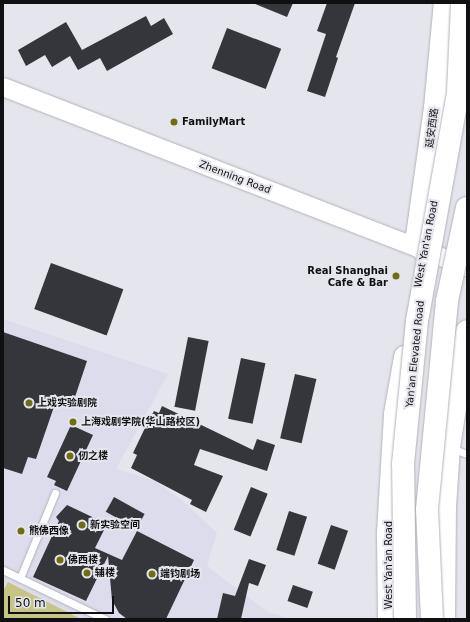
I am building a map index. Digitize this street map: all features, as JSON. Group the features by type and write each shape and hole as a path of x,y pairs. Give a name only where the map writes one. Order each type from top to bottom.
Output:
{"main road":[{"name":"延安西路","path":"424,251 417,236 434,108 445,3"},
{"name":"Yan'an Elevated Road","path":"405,619 403,464 416,321 458,92 462,3"},
{"name":"West Yan'an Road","path":"389,619 388,533 395,414 424,251 467,37"},
{"path":"432,619 427,509 447,301 467,208"},
{"path":"444,619 445,507 458,451 467,331"}],"street":[{"name":"Zhenning Road","path":"3,87 467,267"}],"lane":[{"path":"20,578 55,493"},
{"path":"3,570 93,616 105,619"}],"shaded area":[{"name":"上海戏剧学院(华山路校区)","path":"3,319 168,374 116,469 155,481 182,500 217,533 207,566 268,612 291,619 3,619"},
{"path":"8,582 81,619 3,619 3,591"}],"building":[{"path":"253,3 293,3 287,17"},
{"path":"327,3 355,3 336,57 338,58 325,97 307,91 326,34 317,31"},
{"path":"146,16 151,26 164,18 173,34 107,71 100,58 78,70 70,56 52,67 45,55 26,66 18,50 66,22 82,50"},
{"path":"227,28 281,49 266,89 212,68"},
{"path":"51,263 123,289 107,335 34,309"},
{"name":"上戏实验剧院","path":"3,332 87,361 72,406 56,401 36,459 28,457 22,474 3,468"},
{"path":"188,337 209,341 195,411 174,407"},
{"path":"241,358 265,363 253,424 228,419"},
{"path":"295,374 316,379 302,443 280,438"},
{"path":"162,406 253,450 257,439 275,445 267,471 200,449 194,465 223,476 206,512 190,504 192,500 131,468 137,455 133,453 144,430 154,411 159,413"},
{"name":"仞之楼","path":"71,425 93,435 67,491 54,485 56,481 47,477"},
{"path":"251,487 268,494 250,536 234,530"},
{"path":"114,497 145,514 136,529 106,512"},
{"path":"67,505 107,524 95,548 122,560 137,531 194,560 166,619 127,619 119,613 112,600 108,556 86,601 33,577 59,521 56,517"},
{"path":"289,511 307,517 294,556 276,550"},
{"path":"331,525 348,531 335,570 318,564"},
{"path":"249,559 266,565 258,586 249,583 241,619 217,619 223,593 235,596"},
{"path":"293,585 313,592 307,608 287,601"}],"place":[{"name":"FamilyMart","path":"174,122"},
{"name":"Real Shanghai Cafe & Bar","path":"396,276"},
{"name":"上戏实验剧院","path":"29,403"},
{"name":"上海戏剧学院(华山路校区)","path":"73,422"},
{"name":"仞之楼","path":"70,456"},
{"name":"新实验空间","path":"82,525"},
{"name":"熊佛西像","path":"21,531"},
{"name":"佛西楼","path":"60,560"},
{"name":"辅楼","path":"87,573"},
{"name":"端钧剧场","path":"152,574"}]}
